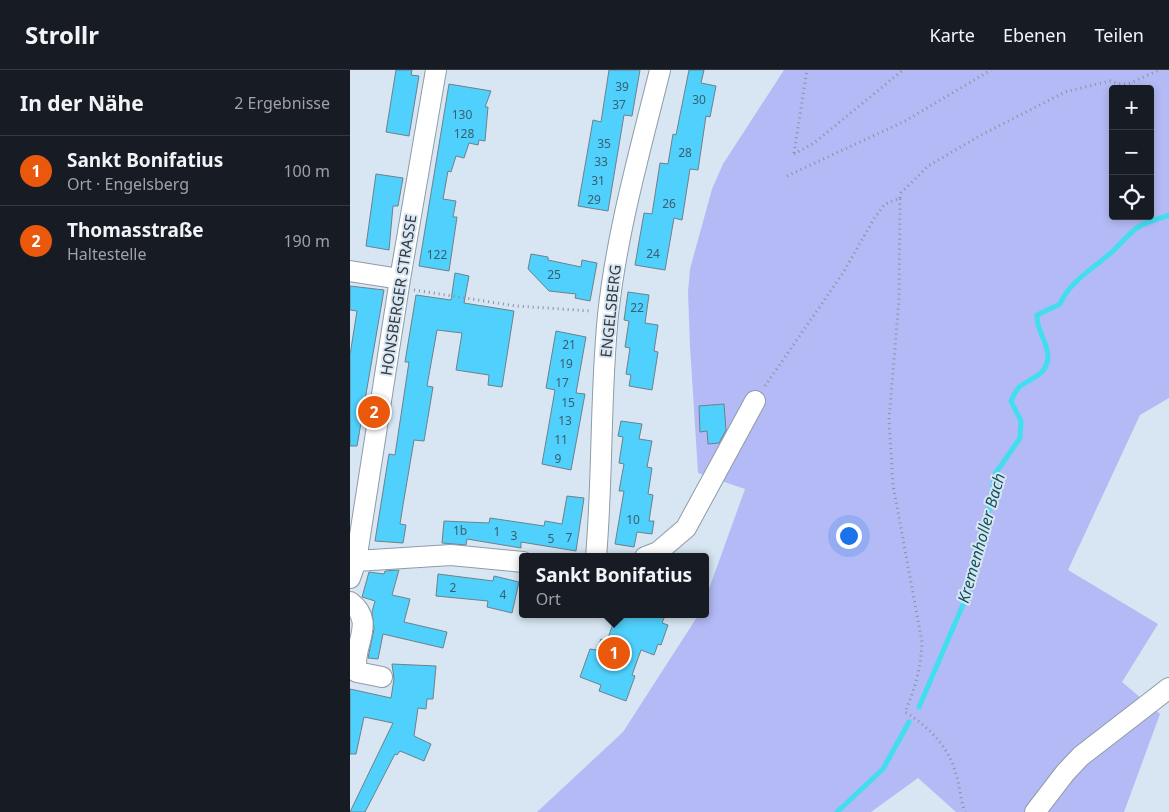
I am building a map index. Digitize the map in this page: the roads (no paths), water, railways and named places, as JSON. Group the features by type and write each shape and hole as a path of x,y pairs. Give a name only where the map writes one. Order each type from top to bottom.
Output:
{"street":[{"name":"HONSBERGER STRASSE","path":"353,570 399,283 436,70"},
{"name":"ENGELSBERG","path":"596,553 603,393 614,274 624,214 660,70"},
{"path":"350,271 399,283"},
{"path":"655,553 686,528 755,401"},
{"path":"353,570 451,555 519,562"},
{"path":"350,602 359,608 362,616 352,656 353,666 357,672 382,677"},
{"path":"1035,812 1065,773 1081,756 1169,688"}],"waterway":[{"name":"Kremenholler Bach","path":"919,707 965,600 985,532 995,474 1020,438 1021,421 1011,401 1018,388 1039,374 1047,363 1046,346 1038,326 1037,315 1060,304 1071,287 1110,254 1133,231 1143,224 1169,215"},
{"name":"Kremenholler Bach","path":"837,812 883,769 909,722"}],"place":[{"name":"Thomasstraße","path":"374,412"},
{"name":"Sankt Bonifatius","path":"614,653"}]}
